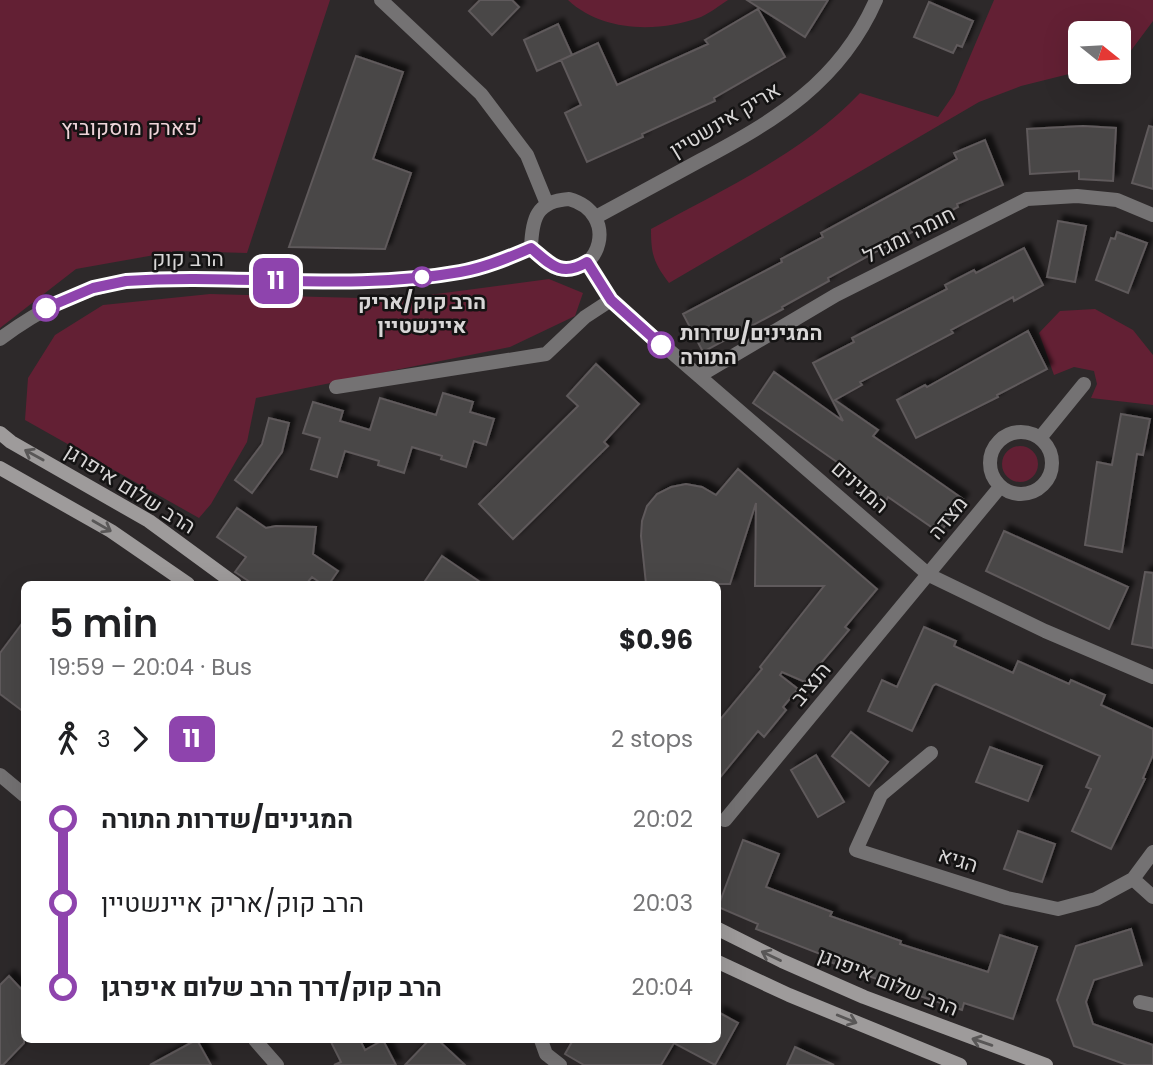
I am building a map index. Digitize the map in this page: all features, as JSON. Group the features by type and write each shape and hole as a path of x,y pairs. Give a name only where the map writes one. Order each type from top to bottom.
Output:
{"main road":[{"name":"הרב שלום איפרגן","path":"0,433 149,521 231,581"},
{"path":"0,468 111,531 184,581"},
{"name":"הרב שלום איפרגן","path":"721,930 864,997 1046,1065"},
{"path":"721,963 789,995 960,1065"}],"street":[{"path":"381,0 481,94 527,155 548,204"},
{"name":"אריק אינשטיין","path":"596,217 759,129 794,105 827,74 870,14 876,0"},
{"name":"חומה ומגדל","path":"699,376 836,295 1027,200 1077,196 1117,200 1153,215"},
{"path":"569,199 580,202 596,217 600,237 598,247 587,262 576,267 557,268 547,264 531,248 534,219 548,204 569,199"},
{"name":"הרב קוק","path":"0,340 46,308 93,288 126,281 412,279 462,272 503,260 531,248"},
{"name":"המגינים","path":"587,262 611,300 929,575 1045,631 1153,677"},
{"path":"337,387 546,354 585,317 611,300"},
{"name":"הרב קוק","path":"0,353 19,325"},
{"path":"1040,438 1084,384"},
{"path":"1013,433 1032,433 1040,438 1051,455 1050,475 1045,484 1037,490 1018,495 1000,488 994,480 989,461 996,443 1013,433"},
{"name":"מצדה","path":"929,575 1000,488"},
{"name":"הנציב","path":"725,820 929,575"},
{"name":"הגיא","path":"931,753 881,795 856,850 1007,898 1058,909 1096,899 1133,879 1153,852"},
{"path":"0,775 21,792"},
{"path":"1133,879 1153,897"},
{"path":"259,1043 277,1065"},
{"path":"542,1043 546,1054 560,1065"}],"green space":[{"name":"פארק מוסקוביץ'","path":"0,0 330,0 247,253 177,251 76,269 0,328"},
{"path":"568,0 728,0 701,17 667,26 649,27 614,24 582,11"},
{"path":"994,0 1153,0 1153,21 1131,51 1131,21 1068,21 1068,74 1021,86 979,102 669,283 660,270 654,258 651,229 761,169 813,134 860,93 938,117 954,94"},
{"path":"549,279 583,293 575,316 510,347 256,398 247,442 211,504 199,518 25,420 28,378 55,335 103,305 210,294 399,299"},
{"path":"1095,309 1133,330 1153,355 1153,405 1091,398 1097,384 1094,371 1074,367 1054,375 1039,333 1060,311"},
{"path":"1020,446 1033,451 1038,464 1033,477 1020,482 1007,477 1002,464 1007,451"}],"building":[{"path":"480,0 512,0 519,7 492,35 469,11"},
{"path":"747,0 828,0 805,37"},
{"path":"929,2 973,21 962,47 957,45 953,53 914,37"},
{"path":"758,9 785,57 714,98 715,101 587,162 565,113 581,105 561,60 598,43 617,85 708,44 705,40"},
{"path":"558,24 572,55 537,71 524,40"},
{"path":"356,56 403,72 373,159 411,173 385,249 289,247"},
{"path":"1083,126 1116,128 1113,181 1079,179 1079,171 1030,174 1027,129"},
{"path":"1149,126 1153,127 1153,189 1132,183"},
{"path":"985,140 1003,185 957,204 958,207 828,278 829,281 782,307 783,309 703,352 683,314 782,262 781,259 823,237 821,233 957,159 954,153"},
{"path":"1058,221 1086,226 1075,282 1047,277"},
{"path":"1117,232 1147,243 1128,293 1096,280 1111,238 1115,239"},
{"path":"1024,248 1043,285 1014,301 1013,297 951,330 953,333 860,382 862,385 835,400 878,430 873,436 963,499 940,533 888,497 886,501 859,482 861,479 753,403 774,372 843,421 813,363 854,342 852,338 947,289 945,285 974,270 976,273"},
{"path":"1028,331 1047,369 916,438 897,400 925,385 927,387"},
{"path":"596,364 639,404 604,442 608,446 513,539 479,504 578,406 567,396"},
{"path":"443,393 473,402 470,412 494,419 486,445 474,441 466,467 412,447 404,473 378,465 379,461 345,451 337,477 311,469 320,438 303,433 313,402 343,411 340,421 370,430 380,398 436,415"},
{"path":"1121,414 1150,419 1143,455 1137,454 1122,552 1085,545 1097,462 1112,465"},
{"path":"269,418 289,423 282,452 252,493 235,480 262,444"},
{"path":"738,469 877,589 845,627 849,630 805,682 782,672 780,675 798,689 783,707 786,710 764,737 758,731 721,776 721,718 824,586 755,586 756,503 730,584 721,584 721,581 646,581 641,536 647,506 657,494 686,484 702,487 716,495"},
{"path":"237,508 266,528 316,527 313,554 338,571 331,581 318,581 312,577 309,581 248,581 235,572 246,557 217,537"},
{"path":"1004,531 1128,587 1109,629 986,571"},
{"path":"442,556 479,581 425,581"},
{"path":"1145,572 1153,573 1153,648 1132,644"},
{"path":"21,625 21,710 0,694 0,653"},
{"path":"924,627 956,641 954,646 1013,673 1018,661 1069,684 1071,680 1105,695 1101,705 1153,729 1153,755 1143,778 1145,779 1111,849 1072,831 1091,789 1086,787 1100,756 936,684 912,731 868,711 882,680 897,687"},
{"path":"851,732 888,762 869,786 832,756"},
{"path":"990,747 1042,766 1028,801 976,782"},
{"path":"816,755 844,802 818,817 791,770"},
{"path":"1018,831 1055,844 1042,882 1004,869"},
{"path":"743,840 779,854 766,887 832,912 830,916 901,941 900,944 988,972 1000,935 1037,947 1013,1019 964,1003 962,1010 898,989 899,987 822,959 823,955 756,929 758,924 721,908 721,899"},
{"path":"1131,929 1142,965 1094,980 1086,1002 1093,1024 1153,1045 1153,1065 1127,1065 1074,1046 1057,1000 1076,946"},
{"path":"9,976 21,989 21,1043 24,1043 3,1065 0,1065 0,985"},
{"path":"721,1014 738,1023 715,1065 674,1043 721,1043"},
{"path":"190,1043 199,1043 211,1065 150,1065"},
{"path":"332,1043 362,1043 365,1050 378,1043 385,1043 396,1065 334,1065 341,1062"},
{"path":"426,1043 441,1043 465,1065 405,1065"},
{"path":"571,1043 674,1043 661,1065 584,1065 565,1054"},
{"path":"795,1047 834,1065 787,1065"}],"bus line":[{"name":"11","path":"46,308 93,288 126,281 412,279 462,272 503,260 531,248 547,264 557,268 567,269 587,262 611,300 661,345"}],"place":[{"name":"הרב קוק/אריק איינשטיין","path":"422,277"},
{"name":"המגינים/שדרות התורה","path":"661,345"}]}
